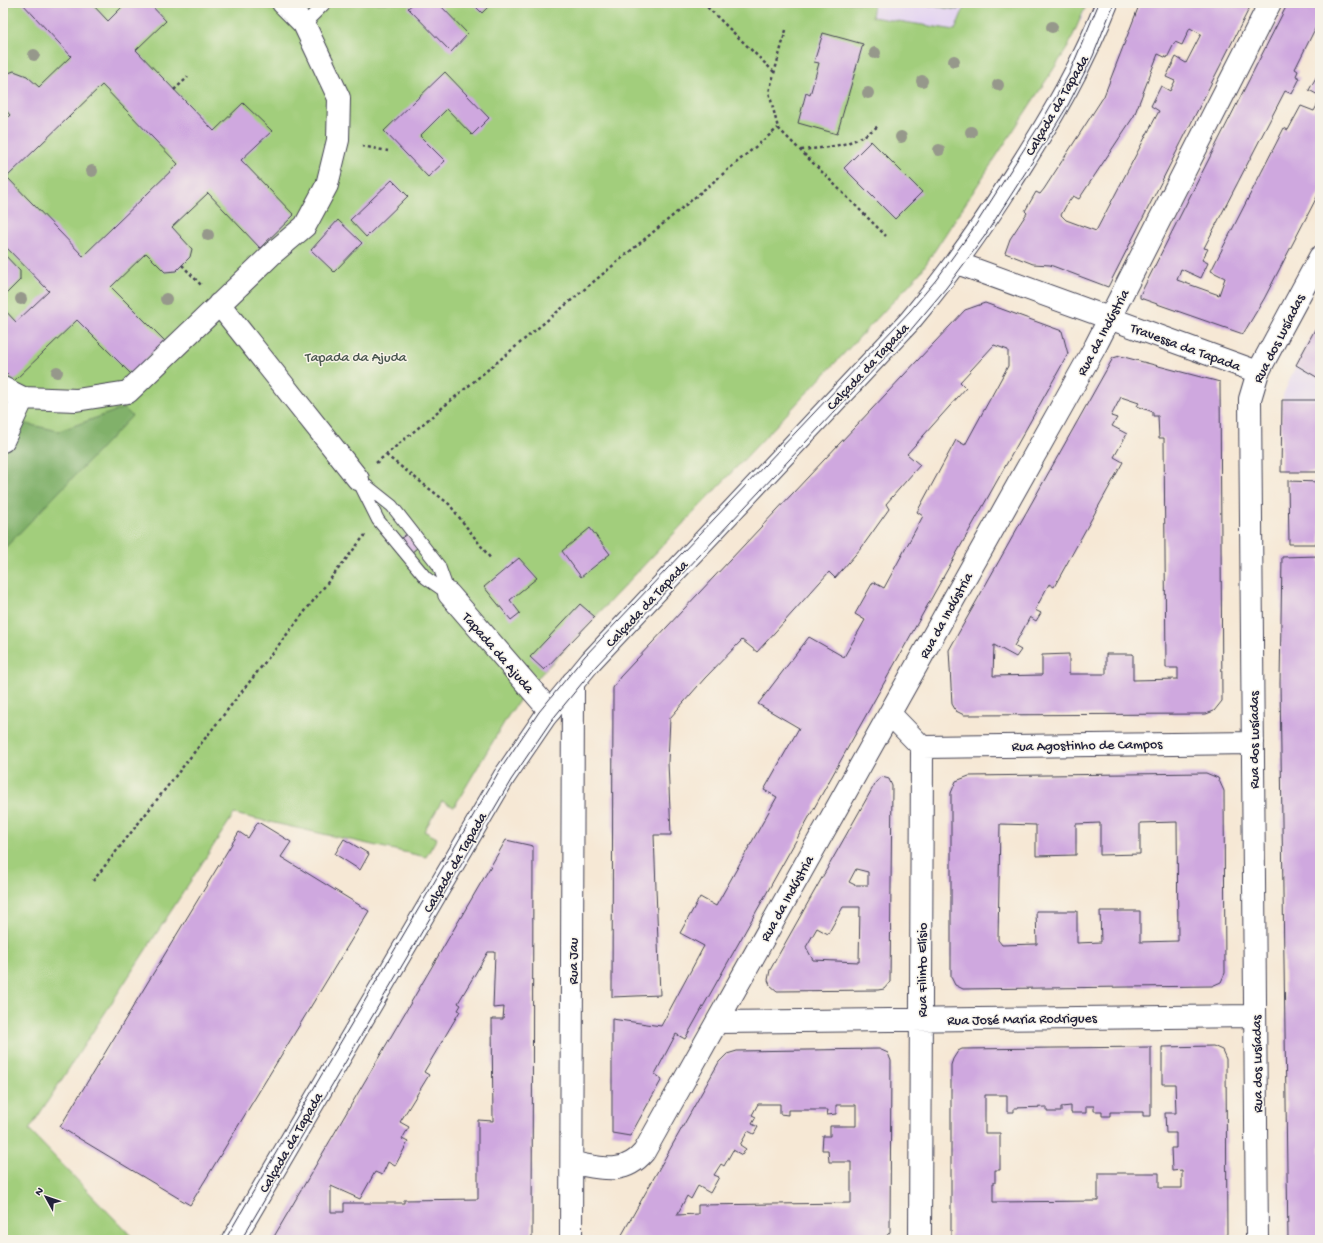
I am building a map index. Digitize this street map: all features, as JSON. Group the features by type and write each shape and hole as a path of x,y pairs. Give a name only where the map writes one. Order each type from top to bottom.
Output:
{"street":[{"path":"3,388 23,398 76,400 128,392 219,304 305,226 326,185 338,140 339,98 304,24 283,3"},
{"name":"Calçada da Tapada","path":"233,1240 504,777 550,711 591,661 909,322 957,263 979,233 1062,101 1086,53 1107,3"},
{"name":"Rua da Indústria","path":"572,1163 614,1169 623,1168 638,1159 644,1152 1110,318 1270,3"},
{"name":"Rua dos Lusíadas","path":"1257,1240 1250,399 1258,372 1320,257"},
{"name":"Travessa da Tapada","path":"957,263 1258,372"},
{"path":"219,304 358,479"},
{"path":"3,441 23,398"},
{"name":"Tapada da Ajuda","path":"449,594 550,711"},
{"name":"Rua Jau","path":"571,1240 573,682"},
{"path":"890,714 922,746"},
{"name":"Rua Agostinho de Campos","path":"922,746 1253,743"},
{"name":"Rua Filinto Elísio","path":"920,1240 922,746"},
{"name":"Rua José Maria Rodrigues","path":"717,1022 1255,1016"}],"lane":[{"path":"304,24 326,3"},
{"path":"358,479 378,520 426,578 449,594"},
{"path":"358,479 392,506 439,566 449,594"}],"path":[{"path":"703,3 774,72"},
{"path":"786,30 768,92 778,128 886,236"},
{"path":"174,90 188,77"},
{"path":"800,150 836,147 866,136 879,125"},
{"path":"381,459 778,128"},
{"path":"371,148 388,151"},
{"path":"182,265 192,275"},
{"path":"386,455 449,504 491,559"},
{"path":"93,881 362,539"}],"shaded area":[{"path":"874,3 1087,3 1081,21 955,30 872,17"},
{"path":"1296,365 1320,379 1320,472 1281,472 1283,395"}],"green space":[{"name":"Tapada da Ajuda","path":"3,3 874,3 872,17 955,30 966,3 1087,3 1068,47 920,273 529,687 508,716 454,807 442,801 424,831 437,838 426,857 234,814 29,1130 135,1240 3,1240"},
{"path":"913,3 959,3 958,10"},
{"path":"124,408 132,416 3,550 3,419 59,431"}],"building":[{"path":"22,3 91,3 108,21 126,3 149,3 166,21 136,50 214,131 243,103 272,131 241,160 294,215 260,248 208,193 172,227 192,249 190,257 176,271 165,272 146,253 111,287 165,341 131,374 77,320 14,381 3,370 3,308 16,322 49,291 3,244 3,122 10,115 3,107 3,75 14,71 27,76 39,87 71,56","holes":["102,85 178,164 83,256 7,177"]},
{"path":"414,3 438,3 468,34 451,52 408,8"},
{"path":"472,3 492,3 482,13"},
{"path":"1140,3 1252,3 1108,287 1050,265 1033,264 1005,253 1010,239 1027,213 1025,211 1036,192 1040,194 1044,189 1104,96","holes":["1190,28 1201,34 1186,63 1176,57 1166,77 1175,81 1170,91 1161,86 1151,106 1159,111 1096,231 1066,220 1061,215 1067,204 1073,196 1079,199 1134,116 1158,54 1167,58 1175,42 1182,45"]},
{"path":"1288,3 1320,3 1320,19 1295,69 1298,71 1296,76 1300,78 1292,94 1285,91 1204,248 1208,249 1202,260 1208,263 1201,278 1181,269 1177,280 1219,295 1225,278 1211,271 1284,128 1288,130 1301,106 1314,111 1320,100 1320,191 1264,299 1243,334 1140,298 1140,295"},
{"path":"823,33 863,44 837,134 798,123 806,93 810,95 819,63 814,62"},
{"path":"445,72 489,118 472,135 447,109 420,136 445,161 428,177 384,131"},
{"path":"1318,74 1320,74 1320,96 1309,90"},
{"path":"871,141 922,192 895,219 844,168"},
{"path":"392,180 408,196 366,237 350,220"},
{"path":"338,220 362,243 334,272 311,250"},
{"path":"3,253 20,271 20,280 3,297"},
{"path":"985,303 1062,331 1068,354 685,1039 676,1034 655,1074 662,1079 630,1136 612,1133 612,1019 661,1026 704,946 680,933 700,897 716,906 777,797 764,790 799,728 758,704 809,637 844,657 865,620 855,614 873,582 884,588 923,516 917,512 956,440 965,445 1008,366 1008,350 994,345 960,382 966,388 907,454 920,465 886,504 889,509 862,547 835,578 829,572 757,652 742,640 705,678 670,718 668,762 671,835 654,835 660,995 612,997 613,688 620,677 965,310"},
{"path":"1320,320 1320,379 1296,365"},
{"path":"1120,356 1220,382 1222,701 1214,711 1206,714 964,715 956,711 952,704 949,650 1113,358","holes":["1121,397 1139,403 1137,406 1153,412 1153,416 1158,416 1159,438 1164,438 1166,668 1178,668 1178,679 1133,680 1133,654 1106,654 1106,674 1069,674 1069,654 1042,655 1042,675 993,676 994,645 1016,657 1021,650 1014,646 1030,617 1036,621 1041,613 1035,610 1049,584 1054,587 1123,462 1114,457 1127,434 1112,426 1117,418 1111,416"]},
{"path":"1282,400 1320,400 1320,472 1281,472"},
{"path":"1288,481 1320,482 1320,544 1289,544"},
{"path":"590,528 610,554 581,577 562,551"},
{"path":"407,534 417,548 411,553 400,539"},
{"path":"1320,556 1320,1240 1288,1240 1280,683 1282,557"},
{"path":"519,558 537,578 510,600 520,613 511,620 484,587"},
{"path":"580,604 595,617 544,670 530,657"},
{"path":"1206,773 1218,778 1224,791 1225,973 1221,982 1212,986 963,989 955,985 951,977 951,793 956,781 969,776","holes":["1177,822 1178,941 1140,942 1140,911 1100,911 1101,942 1077,943 1077,911 1036,911 1037,944 1002,945 998,940 1000,824 1036,825 1036,856 1076,855 1076,824 1100,823 1100,855 1140,854 1140,823"]},
{"path":"882,777 889,779 892,786 890,982 884,989 878,990 777,991 770,985 768,980 770,970 876,782","holes":["856,869 868,872 868,885 855,885 849,882","843,907 860,907 859,962 813,960 806,947 817,928 828,934"]},
{"path":"258,822 291,842 281,857 369,911 190,1205 60,1127 239,832 248,838"},
{"path":"344,839 369,854 360,870 335,854"},
{"path":"506,840 533,846 532,1240 272,1240","holes":["488,952 495,952 493,1008 504,1007 503,1019 492,1019 493,1121 478,1120 478,1199 404,1200 404,1203 344,1203 344,1212 331,1212 331,1186 360,1199 375,1172 382,1175 388,1162 395,1166 408,1142 402,1139 409,1127 400,1122 429,1075 424,1072 460,1011 458,1010 461,1005 458,1003"]},
{"path":"1213,1046 1222,1050 1226,1059 1227,1240 951,1240 951,1065 958,1051 962,1049 1151,1047 1151,1116 1143,1116 1143,1112 1110,1112 1110,1116 1102,1116 1102,1111 1094,1111 1094,1106 1086,1106 1086,1113 1071,1113 1071,1106 1061,1107 1061,1112 1047,1112 1047,1107 1014,1108 1014,1112 1007,1112 1007,1095 985,1095 985,1133 1000,1133 1000,1170 995,1170 993,1202 1098,1201 1098,1173 1159,1173 1159,1188 1182,1188 1182,1170 1172,1171 1171,1148 1176,1148 1176,1133 1166,1133 1165,1113 1176,1113 1175,1084 1162,1084 1162,1047"},
{"path":"879,1049 888,1053 891,1061 890,1232 883,1240 619,1240 719,1062 727,1054 737,1051","holes":["758,1104 780,1104 780,1114 788,1115 788,1110 828,1110 827,1115 836,1114 836,1105 856,1105 856,1126 830,1126 830,1136 823,1136 822,1150 828,1150 829,1162 851,1162 851,1203 698,1205 698,1214 677,1215 687,1196 691,1199 698,1186 710,1193 719,1177 714,1175 721,1164 724,1166 733,1150 742,1155 746,1149 740,1145 748,1131 754,1134 758,1127 752,1124 756,1117 752,1115"]}],"tram line":[{"path":"225,1240 498,773 539,712 585,656 910,311 936,280 973,229 1042,121 1069,74 1099,3"},
{"path":"241,1240 511,780 551,721 596,666 909,332 946,288 984,237 1068,105 1093,56 1114,3"}]}
